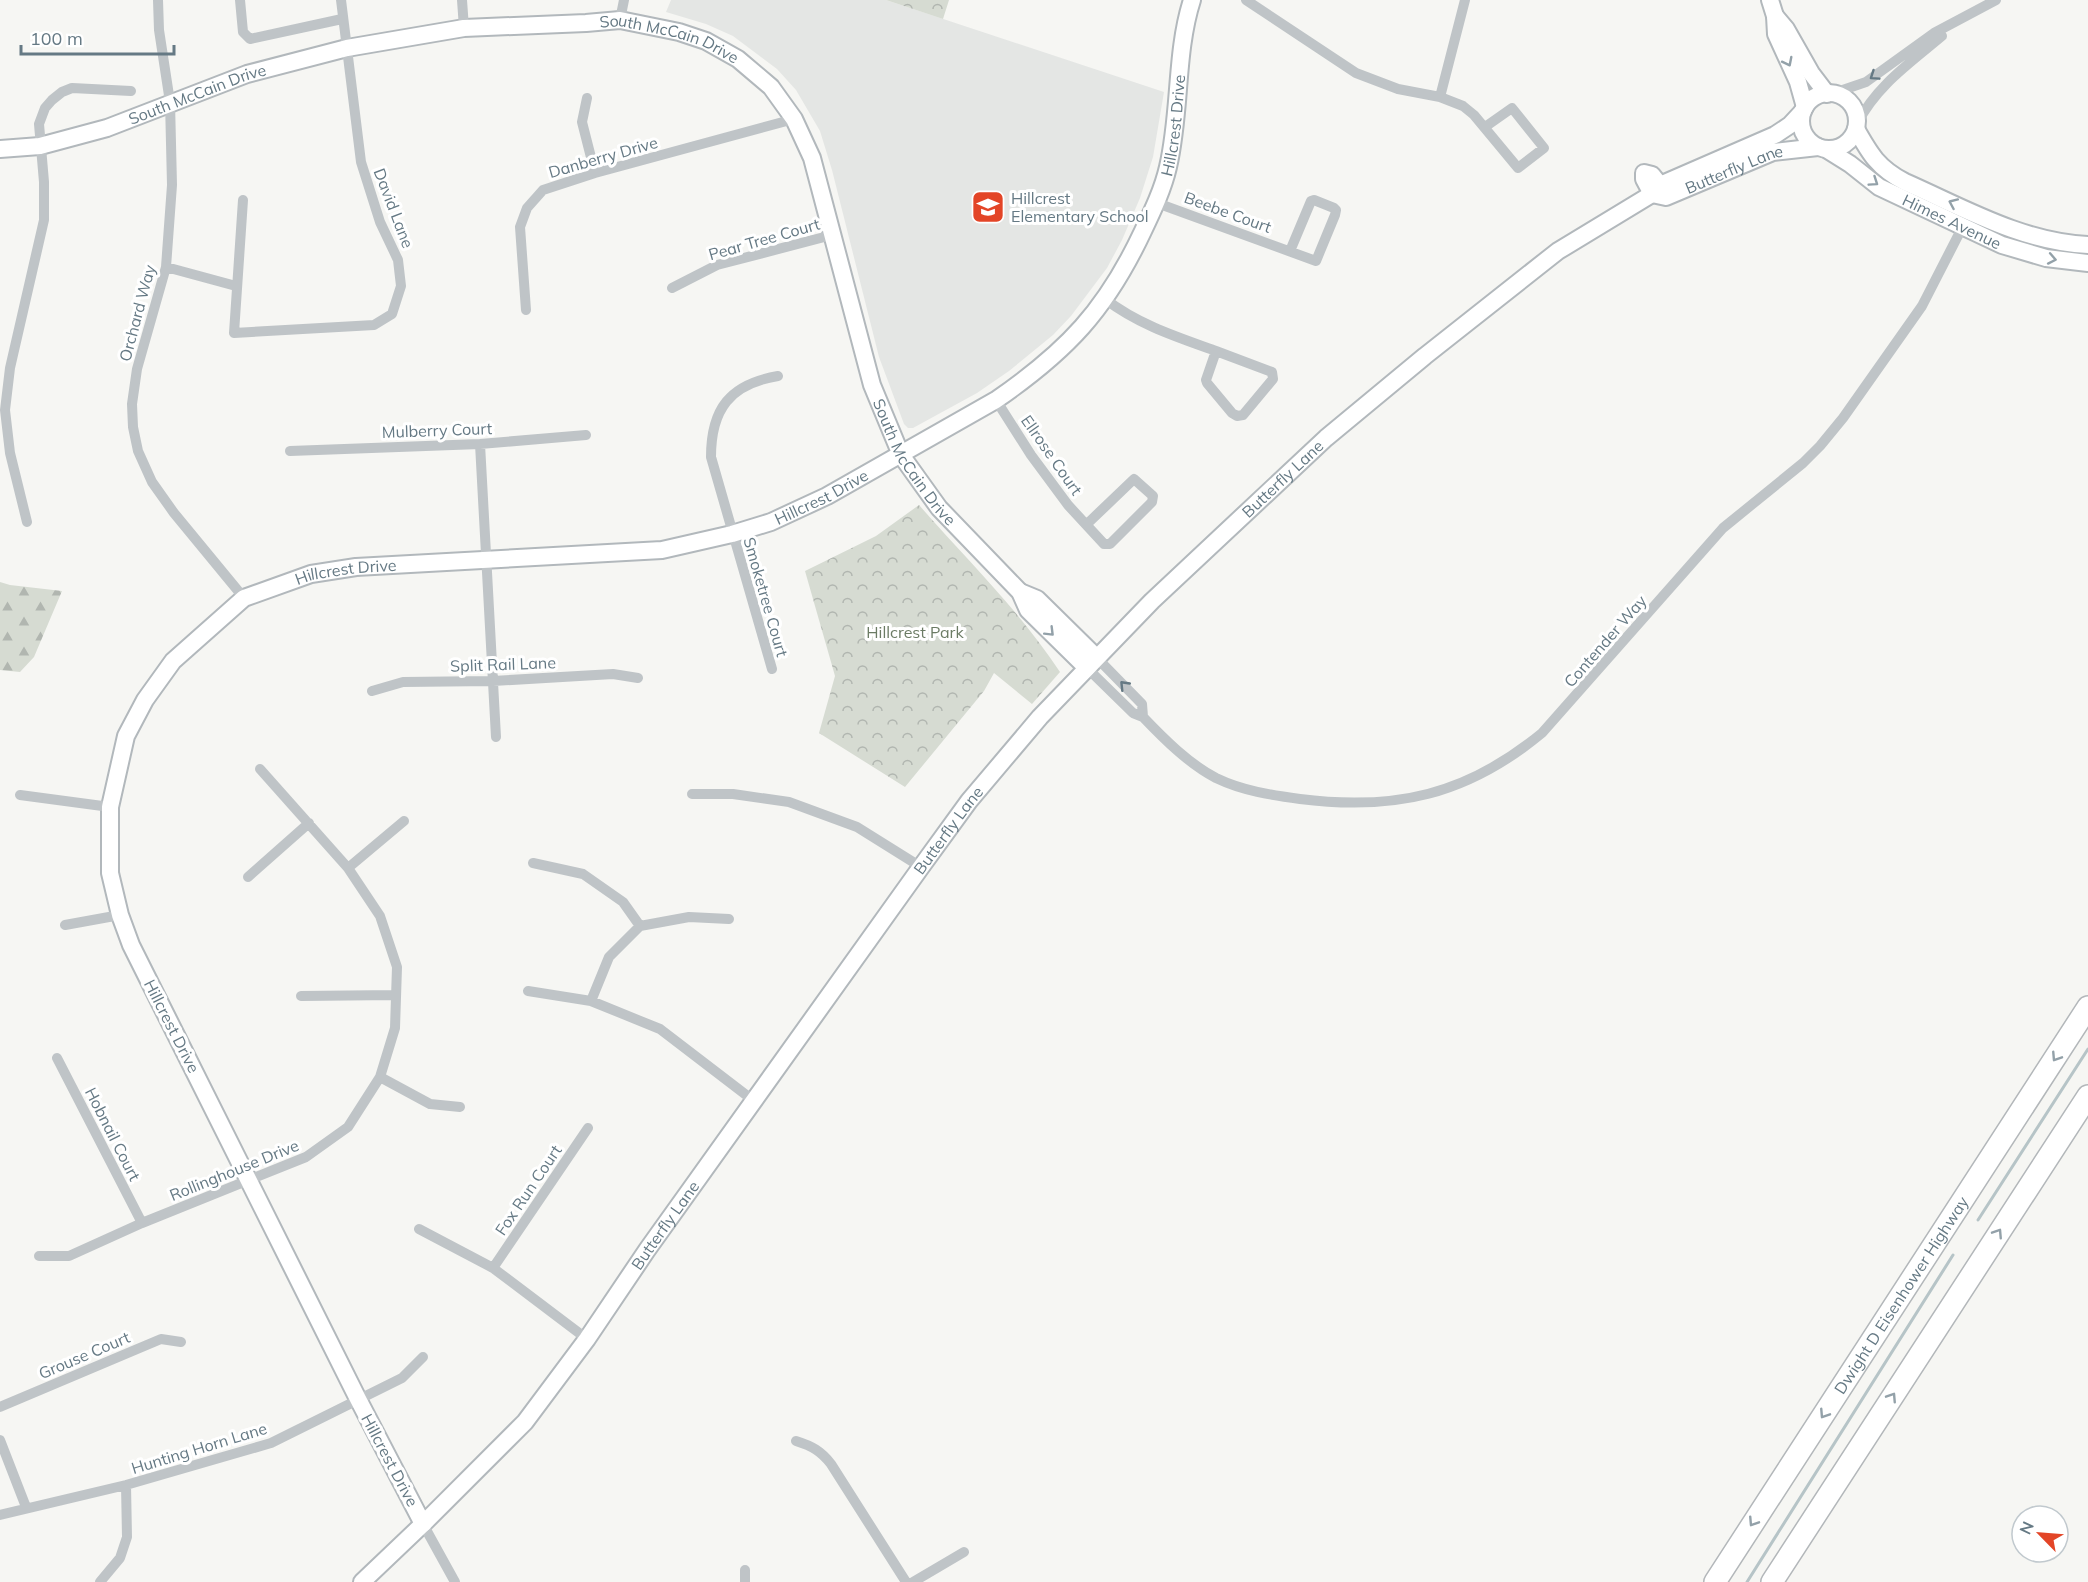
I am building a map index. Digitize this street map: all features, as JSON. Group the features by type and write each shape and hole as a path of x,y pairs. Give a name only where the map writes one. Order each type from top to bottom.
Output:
{"highway":[{"name":"Dwight D Eisenhower Highway","path":"1714,1582 2088,1007"},
{"path":"1772,1582 2088,1096"}],"street":[{"name":"Orchard Way","path":"158,0 159,30 170,102 172,185 166,267 137,369 132,404 133,427 138,451 152,482 174,513 244,598"},
{"path":"240,0 239,9 243,32 250,39 342,19"},
{"path":"341,0 347,48"},
{"path":"462,0 464,28"},
{"path":"620,20 624,0"},
{"name":"Hillcrest Drive","path":"423,1524 131,945 120,915 110,873 110,807 126,736 146,700 173,661 244,598 311,574 356,567 662,550 732,534 771,522 827,496 996,400 1057,354 1088,321 1105,299 1132,255 1157,203 1168,167 1178,105 1183,36 1192,0"},
{"path":"1246,0 1356,73 1398,89 1440,97 1463,106 1485,127 1518,168 1544,148 1512,108 1485,127"},
{"path":"1440,97 1465,0"},
{"path":"1804,109 1814,98 1866,82 1934,33 1996,0"},
{"path":"1772,8 1776,34 1798,82 1804,109 1802,128 1810,142 1822,148 1841,146 1848,142 1876,93 1958,22"},
{"path":"1772,8 1811,73 1829,94 1840,96 1853,107 1856,127"},
{"name":"South McCain Drive","path":"0,149 40,146 107,128 247,74 347,48 464,28 620,20 680,32 706,41 738,59 771,87 795,119 813,158 872,385 901,455 939,508 1020,592 1028,610 1092,662"},
{"name":"David Lane","path":"243,200 234,333 374,325 392,314 400,286 398,260 380,222 361,162 347,48"},
{"path":"27,522 10,453 5,410 10,368 44,220 45,182 39,124 45,108 62,92 72,88 131,91"},
{"path":"587,98 582,122 596,173"},
{"name":"Butterfly Lane","path":"362,1582 525,1422 969,801 1017,743 1092,662 1152,601 1326,438 1541,264 1656,190 1775,135 1790,125 1804,109"},
{"name":"Danberry Drive","path":"526,310 520,227 527,208 543,190 596,173 795,119"},
{"name":"Himes Avenue","path":"1856,127 1875,161 1889,174 2001,225 2047,240 2088,245"},
{"name":"Butterfly Lane","path":"1656,190 1666,196 1773,152 1822,148"},
{"name":"Himes Avenue","path":"1822,148 1850,164 1879,187 2023,252 2076,263 2088,263"},
{"name":"Beebe Court","path":"1157,203 1316,261 1336,210 1314,200 1311,201 1290,251"},
{"path":"1963,226 1974,220 2001,225"},
{"name":"Contender Way","path":"1092,662 1133,713 1143,717 1190,760 1215,777 1243,789 1352,804 1383,803 1421,796 1455,786 1500,764 1556,720 1723,528 1803,464 1820,446 1843,418 1922,306 1963,226"},
{"name":"Pear Tree Court","path":"672,288 717,265 832,235"},
{"path":"166,267 236,286"},
{"path":"1105,299 1152,328 1216,351 1272,372 1273,379 1243,415 1238,416 1232,413 1207,383 1216,351"},
{"name":"Smoketree Court","path":"772,669 711,457 711,439 714,422 727,401 752,383 778,376"},
{"name":"Ellrose Court","path":"996,400 1031,455 1068,506 1107,545 1152,502 1153,496 1134,479 1087,524"},
{"name":"Mulberry Court","path":"290,451 480,444 586,435"},
{"path":"480,444 496,736"},
{"name":"Split Rail Lane","path":"372,691 403,682 493,681 613,674 638,678"},
{"name":"Rollinghouse Drive","path":"39,1256 69,1256 142,1223 306,1157 348,1127 380,1077 395,1028 397,967 380,916 348,868 260,770"},
{"path":"692,794 733,794 789,802 857,827 921,867"},
{"path":"20,795 110,807"},
{"path":"348,868 404,821"},
{"path":"248,877 309,823"},
{"path":"533,862 583,874 623,902 640,926"},
{"path":"65,925 120,915"},
{"path":"591,1001 609,957 640,926 688,917 729,919"},
{"path":"528,991 591,1001 660,1029 754,1101"},
{"path":"301,996 396,995"},
{"name":"Hobnail Court","path":"57,1058 142,1223"},
{"path":"380,1077 430,1104 460,1107"},
{"name":"Fox Run Court","path":"494,1268 588,1128"},
{"path":"419,1228 494,1268 586,1339"},
{"name":"Grouse Court","path":"0,1407 161,1339 181,1342"},
{"name":"Hunting Horn Lane","path":"0,1515 126,1485 271,1443 402,1378 423,1358"},
{"path":"0,1440 26,1507"},
{"path":"796,1442 811,1446 821,1452 831,1464 906,1582"},
{"path":"100,1582 120,1558 127,1537 126,1485"},
{"path":"423,1524 455,1582"},
{"path":"913,1582 963,1552"}],"shaded area":[{"name":"Hillcrest Elementary School","path":"671,0 886,0 1164,92 1153,157 1140,198 1107,268 1071,316 1053,335 1009,371 977,393 913,428 908,428 904,424 879,357 820,131 796,90 777,69 733,36 706,24 666,12"}],"green space":[{"path":"886,0 949,0 943,19"},
{"name":"Hillcrest Park","path":"919,505 1028,628 1060,672 1032,704 994,673 984,691 905,787 819,733 835,676 805,571 876,536"},
{"path":"0,582 62,591 34,657 20,672 0,670"}],"waterway":[{"path":"1978,1220 2088,1049"},
{"path":"1747,1582 1953,1255"}],"place":[{"name":"Hillcrest Elementary School","path":"988,207"}]}
